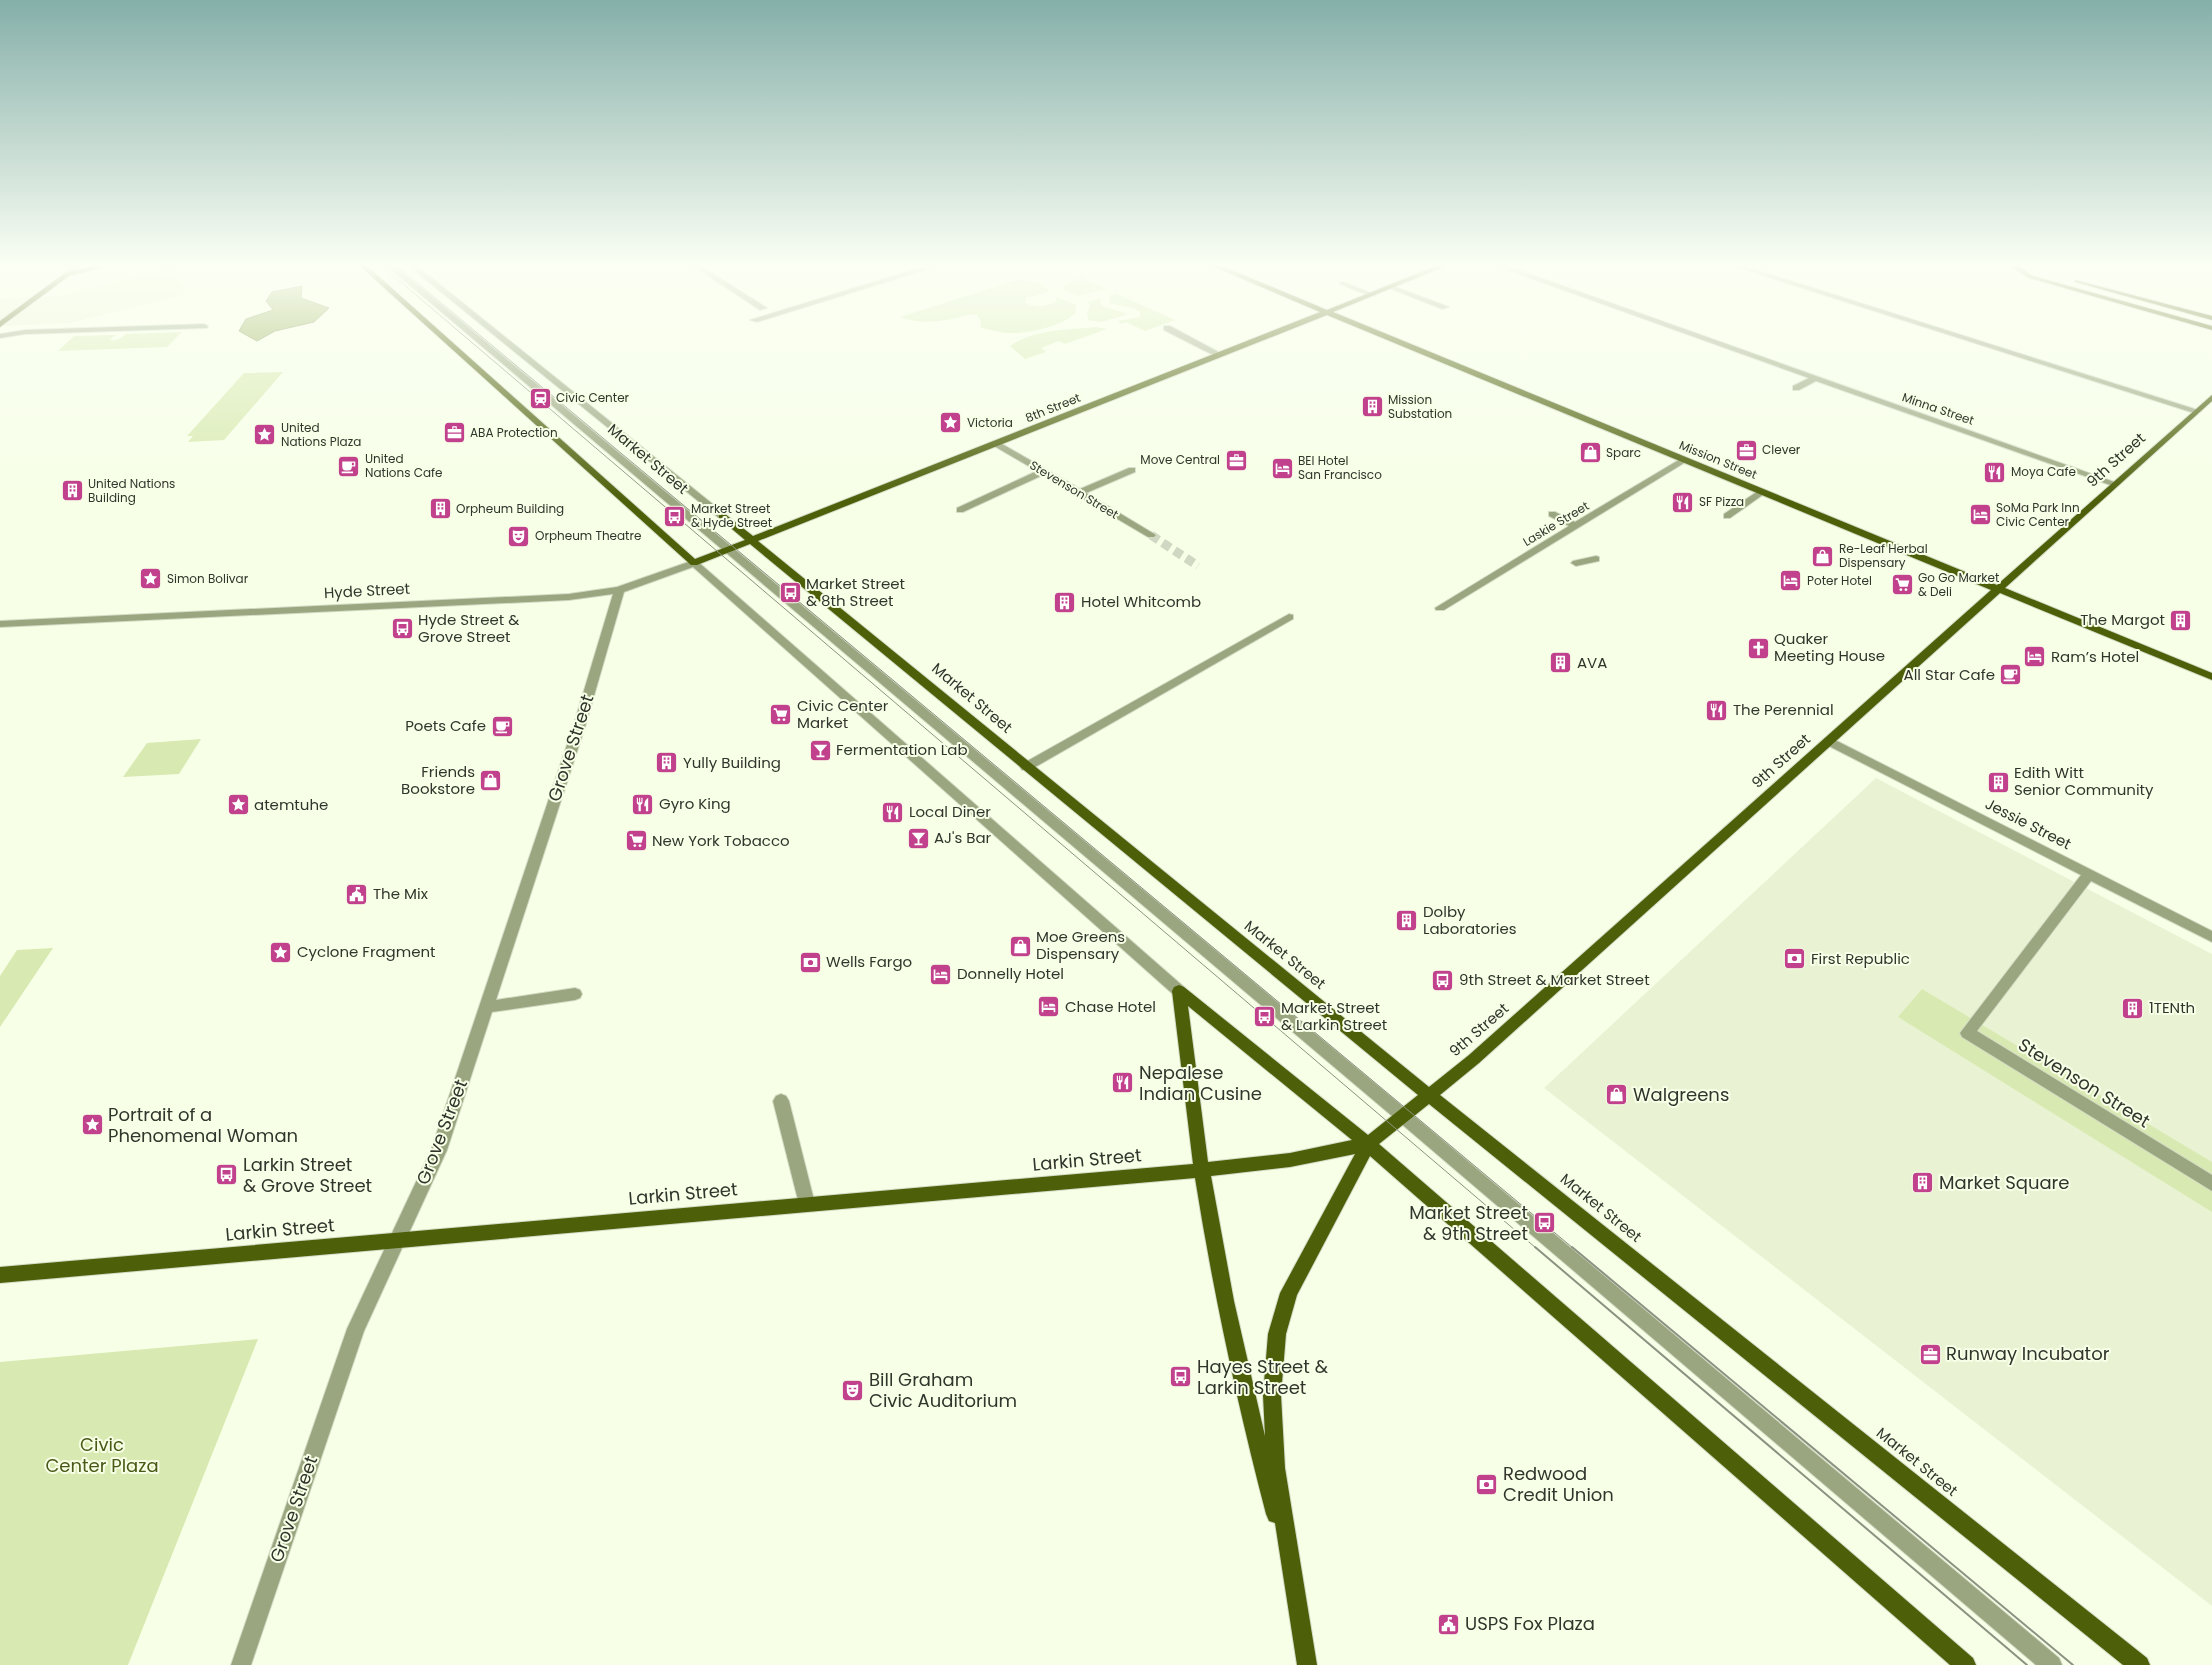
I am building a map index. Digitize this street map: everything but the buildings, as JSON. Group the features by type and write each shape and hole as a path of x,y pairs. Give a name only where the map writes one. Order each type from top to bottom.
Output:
{"main road":[{"path":"450,344 694,563"},
{"name":"8th Street","path":"729,551 1249,344"},
{"name":"Mission Street","path":"1401,344 2212,677"},
{"name":"9th Street","path":"1368,1144 1474,1059 2212,397"},
{"name":"Market Street","path":"722,516 1026,768 1429,1095 2140,1665"},
{"name":"Hyde Street","path":"694,563 729,551"},
{"path":"1179,991 1368,1144 1966,1665"},
{"path":"1179,991 1201,1170 1250,1422 1291,1570"},
{"path":"1307,1665 1276,1468 1272,1395 1277,1334 1289,1293 1368,1144"},
{"name":"Larkin Street","path":"0,1276 398,1239 1201,1170 1290,1160 1368,1144"}],"street":[{"name":"Market Street","path":"482,344 1403,1116 2052,1665"},
{"name":"Market Street","path":"508,344 722,516"},
{"path":"1198,344 1220,355"},
{"name":"Minna Street","path":"1718,344 2116,484"},
{"path":"1982,344 2196,411"},
{"path":"1796,388 1815,378"},
{"name":"Stevenson Street","path":"997,444 1151,535"},
{"name":"Laskie Street","path":"1440,608 1685,460"},
{"path":"1078,493 1132,470"},
{"path":"960,510 1043,472"},
{"path":"1728,516 1761,492"},
{"path":"1552,514 1575,526"},
{"path":"1576,563 1596,559"},
{"name":"Hyde Street","path":"0,624 569,597 619,590 694,563"},
{"path":"694,563 1179,991"},
{"name":"Grove Street","path":"241,1665 356,1329 439,1150 588,698 619,590"},
{"path":"1026,768 1289,617"},
{"name":"Jessie Street","path":"1829,741 2212,937"},
{"name":"Stevenson Street","path":"2089,874 1967,1033 2212,1184"},
{"path":"487,1007 575,994"},
{"path":"781,1101 807,1204"}],"shaded area":[{"name":"Market Square","path":"1876,778 2212,954 2212,1606 1544,1088"}],"green space":[{"path":"66,344 170,344 167,347 58,351"},
{"path":"1013,344 1052,344 1041,348 1046,352 1025,359 1010,346"},
{"path":"283,372 224,440 188,442 193,436 187,436 244,373"},
{"path":"201,739 179,774 123,777 147,743"},
{"path":"53,948 0,1027 0,976 17,950"},
{"path":"1922,989 2212,1162 2212,1212 1898,1017"},
{"name":"Civic Center Plaza","path":"258,1339 128,1665 0,1665 0,1362"}],"tunnel":[{"path":"1151,535 1198,566"}],"tram line":[{"path":"473,344 1536,1248"},
{"path":"490,344 1573,1248"},
{"path":"1535,1247 2027,1665"},
{"path":"1572,1247 2073,1665"}],"place":[{"name":"Civic Center","path":"540,398"},
{"name":"Mission Substation","path":"1372,407"},
{"name":"Victoria","path":"951,423"},
{"name":"ABA Protection","path":"454,433"},
{"name":"United Nations Plaza","path":"265,435"},
{"name":"Clever","path":"1746,450"},
{"name":"Sparc","path":"1590,453"},
{"name":"Move Central","path":"1236,460"},
{"name":"United Nations Cafe","path":"349,466"},
{"name":"BEI Hotel San Francisco","path":"1282,468"},
{"name":"Moya Cafe","path":"1995,472"},
{"name":"United Nations Building","path":"72,491"},
{"name":"SF Pizza","path":"1683,502"},
{"name":"Orpheum Building","path":"440,509"},
{"name":"SoMa Park Inn Civic Center","path":"1980,515"},
{"name":"Market Street & Hyde Street","path":"675,516"},
{"name":"Orpheum Theatre","path":"519,536"},
{"name":"Re-Leaf Herbal Dispensary","path":"1823,556"},
{"name":"Simon Bolivar","path":"151,579"},
{"name":"Poter Hotel","path":"1791,581"},
{"name":"Go Go Market & Deli","path":"1902,585"},
{"name":"Market Street & 8th Street","path":"790,593"},
{"name":"Hotel Whitcomb","path":"1065,602"},
{"name":"The Margot","path":"2181,620"},
{"name":"Hyde Street & Grove Street","path":"402,629"},
{"name":"Quaker Meeting House","path":"1758,648"},
{"name":"Ram’s Hotel","path":"2035,657"},
{"name":"AVA","path":"1561,663"},
{"name":"All Star Cafe","path":"2011,675"},
{"name":"The Perennial","path":"1717,710"},
{"name":"Civic Center Market","path":"781,715"},
{"name":"Poets Cafe","path":"502,726"},
{"name":"Fermentation Lab","path":"820,750"},
{"name":"Yully Building","path":"667,763"},
{"name":"Friends Bookstore","path":"491,781"},
{"name":"Edith Witt Senior Community","path":"1998,782"},
{"name":"Gyro King","path":"643,804"},
{"name":"atemtuhe","path":"238,805"},
{"name":"Local Diner","path":"893,812"},
{"name":"AJ's Bar","path":"918,838"},
{"name":"New York Tobacco","path":"636,841"},
{"name":"The Mix","path":"357,894"},
{"name":"Dolby Laboratories","path":"1407,921"},
{"name":"Moe Greens Dispensary","path":"1020,946"},
{"name":"Cyclone Fragment","path":"281,952"},
{"name":"First Republic","path":"1795,959"},
{"name":"Wells Fargo","path":"810,962"},
{"name":"Donnelly Hotel","path":"941,974"},
{"name":"9th Street & Market Street","path":"1443,980"},
{"name":"Chase Hotel","path":"1049,1007"},
{"name":"1TENth","path":"2133,1008"},
{"name":"Market Street & Larkin Street","path":"1265,1017"},
{"name":"Nepalese Indian Cusine","path":"1123,1083"},
{"name":"Walgreens","path":"1617,1095"},
{"name":"Portrait of a Phenomenal Woman","path":"92,1125"},
{"name":"Larkin Street & Grove Street","path":"227,1175"},
{"name":"Market Square","path":"1923,1183"},
{"name":"Market Street & 9th Street","path":"1544,1223"},
{"name":"Runway Incubator","path":"1930,1354"},
{"name":"Hayes Street & Larkin Street","path":"1181,1377"},
{"name":"Bill Graham Civic Auditorium","path":"853,1390"},
{"name":"Redwood Credit Union","path":"1487,1484"},
{"name":"USPS Fox Plaza","path":"1449,1624"}]}
